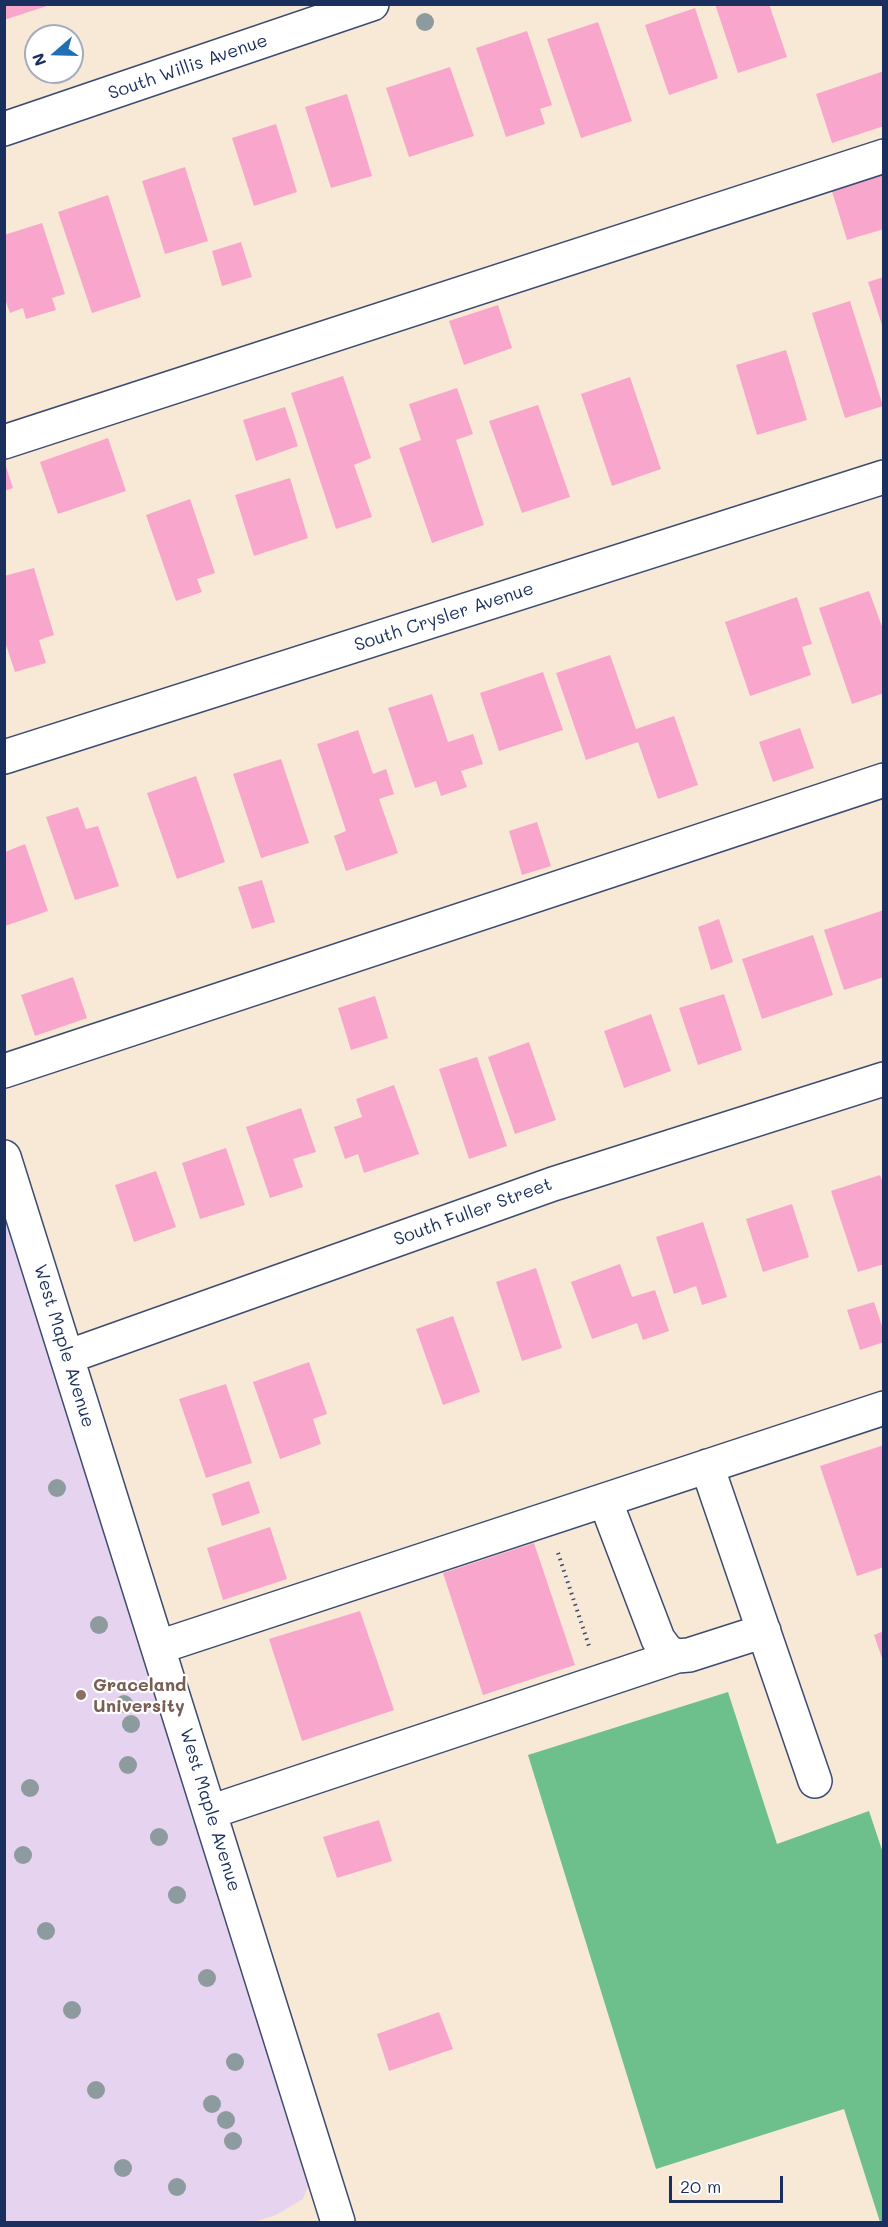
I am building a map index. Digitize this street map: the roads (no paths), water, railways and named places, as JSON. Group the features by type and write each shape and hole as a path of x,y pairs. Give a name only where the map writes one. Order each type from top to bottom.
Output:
{"street":[{"name":"South Willis Avenue","path":"4,129 372,4"},
{"path":"4,442 884,156"},
{"name":"South Crysler Avenue","path":"4,757 884,477"},
{"path":"4,1071 884,780"},
{"name":"South Fuller Street","path":"67,1357 552,1184 884,1079"},
{"name":"West Maple Avenue","path":"4,1157 338,2223"},
{"path":"159,1647 884,1408"},
{"path":"707,1466 815,1781"},
{"path":"605,1500 658,1639 667,1651 677,1656"},
{"path":"210,1812 677,1656 764,1631"}],"place":[{"name":"Graceland University","path":"81,1695"}]}
